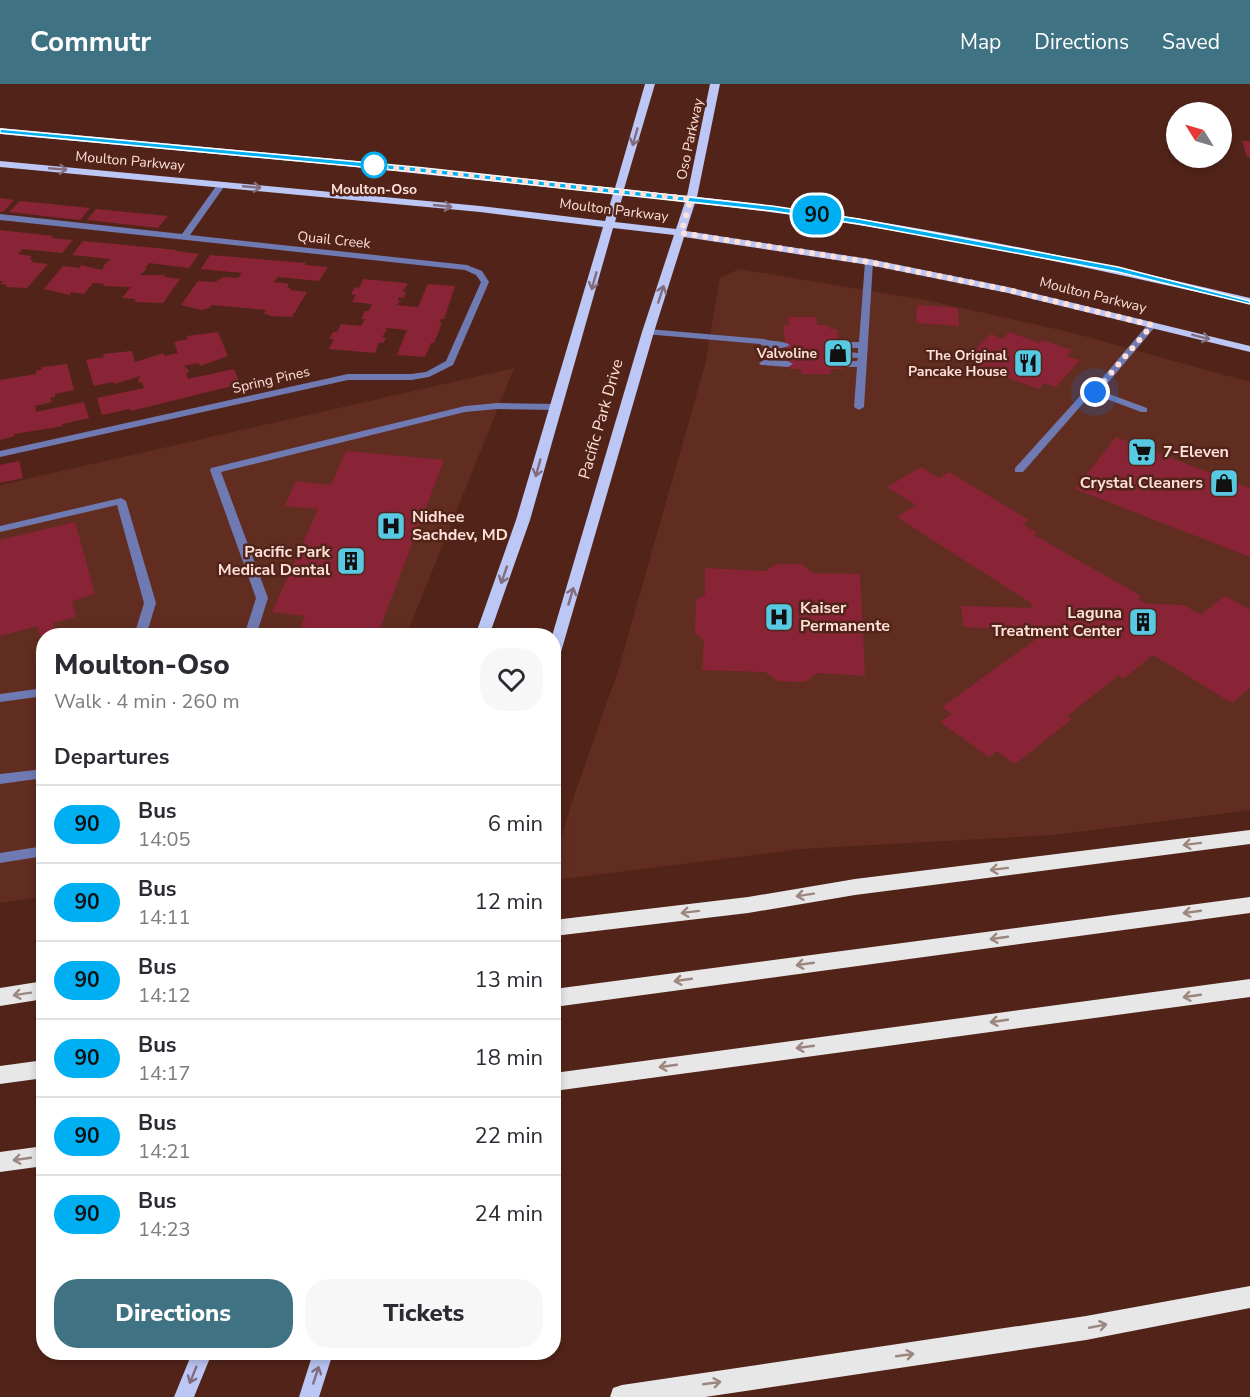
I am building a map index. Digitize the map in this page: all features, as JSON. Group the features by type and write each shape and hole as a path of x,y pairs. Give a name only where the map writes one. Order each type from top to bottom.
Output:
{"highway":[{"path":"561,927 748,905 855,887 1250,837"},
{"path":"561,997 1250,905"},
{"path":"561,1081 1250,988"},
{"path":"0,997 36,991"},
{"path":"0,1075 36,1071"},
{"path":"0,1162 36,1156"},
{"path":"622,1397 1086,1328 1250,1297"}],"main road":[{"path":"485,628 523,520 650,84"},
{"name":"Oso Parkway","path":"691,199 715,84"},
{"name":"Moulton Parkway","path":"0,131 620,190 691,199 859,222 1118,270 1250,302"},
{"name":"Moulton Parkway","path":"0,164 480,209 681,233 869,262 1008,290 1250,349"},
{"name":"Pacific Park Drive","path":"561,628 648,332 691,199"},
{"path":"184,1397 199,1360"},
{"path":"309,1397 321,1360"}],"street":[{"path":"184,237 222,184"},
{"name":"Quail Creek","path":"0,218 467,268 479,273"},
{"path":"859,407 869,262"},
{"name":"Spring Pines","path":"0,454 348,377 411,377 437,371 450,363 485,282 479,273"},
{"path":"1018,470 1083,398 1095,392 1152,325"},
{"path":"648,332 787,354 764,351"},
{"path":"863,360 841,354 864,345"},
{"path":"1095,392 1144,410"},
{"path":"252,628 262,597 215,470 465,409 496,406 556,407"},
{"path":"0,529 121,501 150,603 142,628"},
{"path":"0,698 36,693"},
{"path":"0,780 36,774"},
{"path":"0,858 36,853"}],"shaded area":[{"path":"739,269 926,300 1069,332 1250,382 1250,810 1054,835 801,849 561,879 561,838 618,671 705,365 720,278"},
{"path":"514,368 409,628 36,628 36,897 0,903 0,485"}],"building":[{"path":"1242,141 1250,141 1250,157 1247,157"},
{"path":"0,198 14,200 3,212 0,212"},
{"path":"20,201 90,208 80,220 9,212"},
{"path":"96,209 168,216 158,228 87,220"},
{"path":"0,230 73,240 62,253 22,249 18,254 32,256 29,259 33,260 31,262 48,264 27,288 5,287 7,285 1,284 3,281 0,281"},
{"path":"83,241 199,254 189,268 149,263 145,268 147,269 140,275 165,275 164,277 180,279 163,303 134,302 136,299 122,298 131,287 103,286 105,284 93,283 84,294 71,292 70,295 44,289 63,266 80,268 81,265 102,270 111,259 72,255"},
{"path":"210,255 328,267 319,281 278,277 274,282 289,284 287,288 291,288 290,290 307,292 292,317 269,316 264,314 266,310 212,305 202,310 181,305 198,281 215,282 224,277 238,278 242,273 201,269"},
{"path":"363,279 408,284 402,292 406,292 404,298 399,297 398,301 401,301 396,305 418,307 428,284 455,286 444,319 441,319 439,323 442,323 434,343 431,343 425,357 397,355 407,330 398,329 385,328 387,330 382,337 386,338 383,343 379,342 375,353 329,349 334,339 329,339 333,332 337,332 341,324 361,326 365,319 361,319 365,311 369,311 372,304 352,302 356,295 351,294 355,287 359,288"},
{"path":"917,305 958,308 959,326 916,323"},
{"path":"788,317 816,317 817,325 829,325 829,329 837,329 844,369 830,369 831,374 802,374 801,369 789,369 783,325 789,325"},
{"path":"218,332 228,356 200,366 199,363 183,366 189,372 186,373 188,379 234,369 240,384 131,411 130,409 102,415 97,398 144,388 142,382 139,383 140,376 114,384 113,382 94,386 86,360 104,357 103,354 132,351 135,362 164,353 164,356 178,353 174,342 188,339 187,336"},
{"name":"The Original Pancake House","path":"1009,332 1039,343 1042,340 1072,350 1067,356 1080,360 1056,387 1044,383 1039,389 975,366 982,359 970,355 991,334 1003,339"},
{"path":"67,364 74,390 55,394 55,397 50,398 52,402 35,406 36,412 84,402 89,418 62,424 63,426 14,434 15,436 0,440 0,380 36,374 36,371 42,367"},
{"path":"1116,437 1250,488 1250,557 1075,489"},
{"name":"Pacific Park Medical Dental","path":"346,451 444,460 380,628 300,628 305,616 272,612 318,509 285,506 296,481 331,485"},
{"path":"19,461 23,478 0,483 0,465"},
{"name":"Laguna Treatment Center","path":"921,467 939,478 949,472 1029,520 1022,524 1037,533 1034,535 1141,596 1138,599 1147,604 1184,605 1201,615 1225,596 1250,610 1250,688 1232,703 1153,655 1123,679 1119,675 1067,716 1072,719 1015,764 997,751 989,757 940,722 952,714 942,707 1039,637 1037,630 964,627 961,606 1032,608 1031,603 897,517 916,505 887,487"},
{"path":"75,522 95,594 72,601 76,617 53,623 54,628 38,628 38,626 0,636 0,540"},
{"name":"Kaiser Permanente","path":"776,564 801,564 813,573 860,574 865,676 817,673 805,682 778,681 765,672 702,670 704,640 695,633 696,600 705,595 705,568 766,571"}],"bus line":[{"name":"90","path":"0,131 322,160 772,208 1118,270 1250,301"}],"place":[{"name":"Moulton-Oso","path":"374,165"},
{"name":"Valvoline","path":"838,353"},
{"name":"The Original Pancake House","path":"1028,363"},
{"name":"7-Eleven","path":"1142,452"},
{"name":"Crystal Cleaners","path":"1224,483"},
{"name":"Nidhee Sachdev, MD","path":"391,526"},
{"name":"Pacific Park Medical Dental","path":"351,561"},
{"name":"Kaiser Permanente","path":"779,617"},
{"name":"Laguna Treatment Center","path":"1143,622"}],"route":[{"path":"374,165 369,165 691,199 681,233 869,262 1008,290 1152,325 1095,392"}]}
